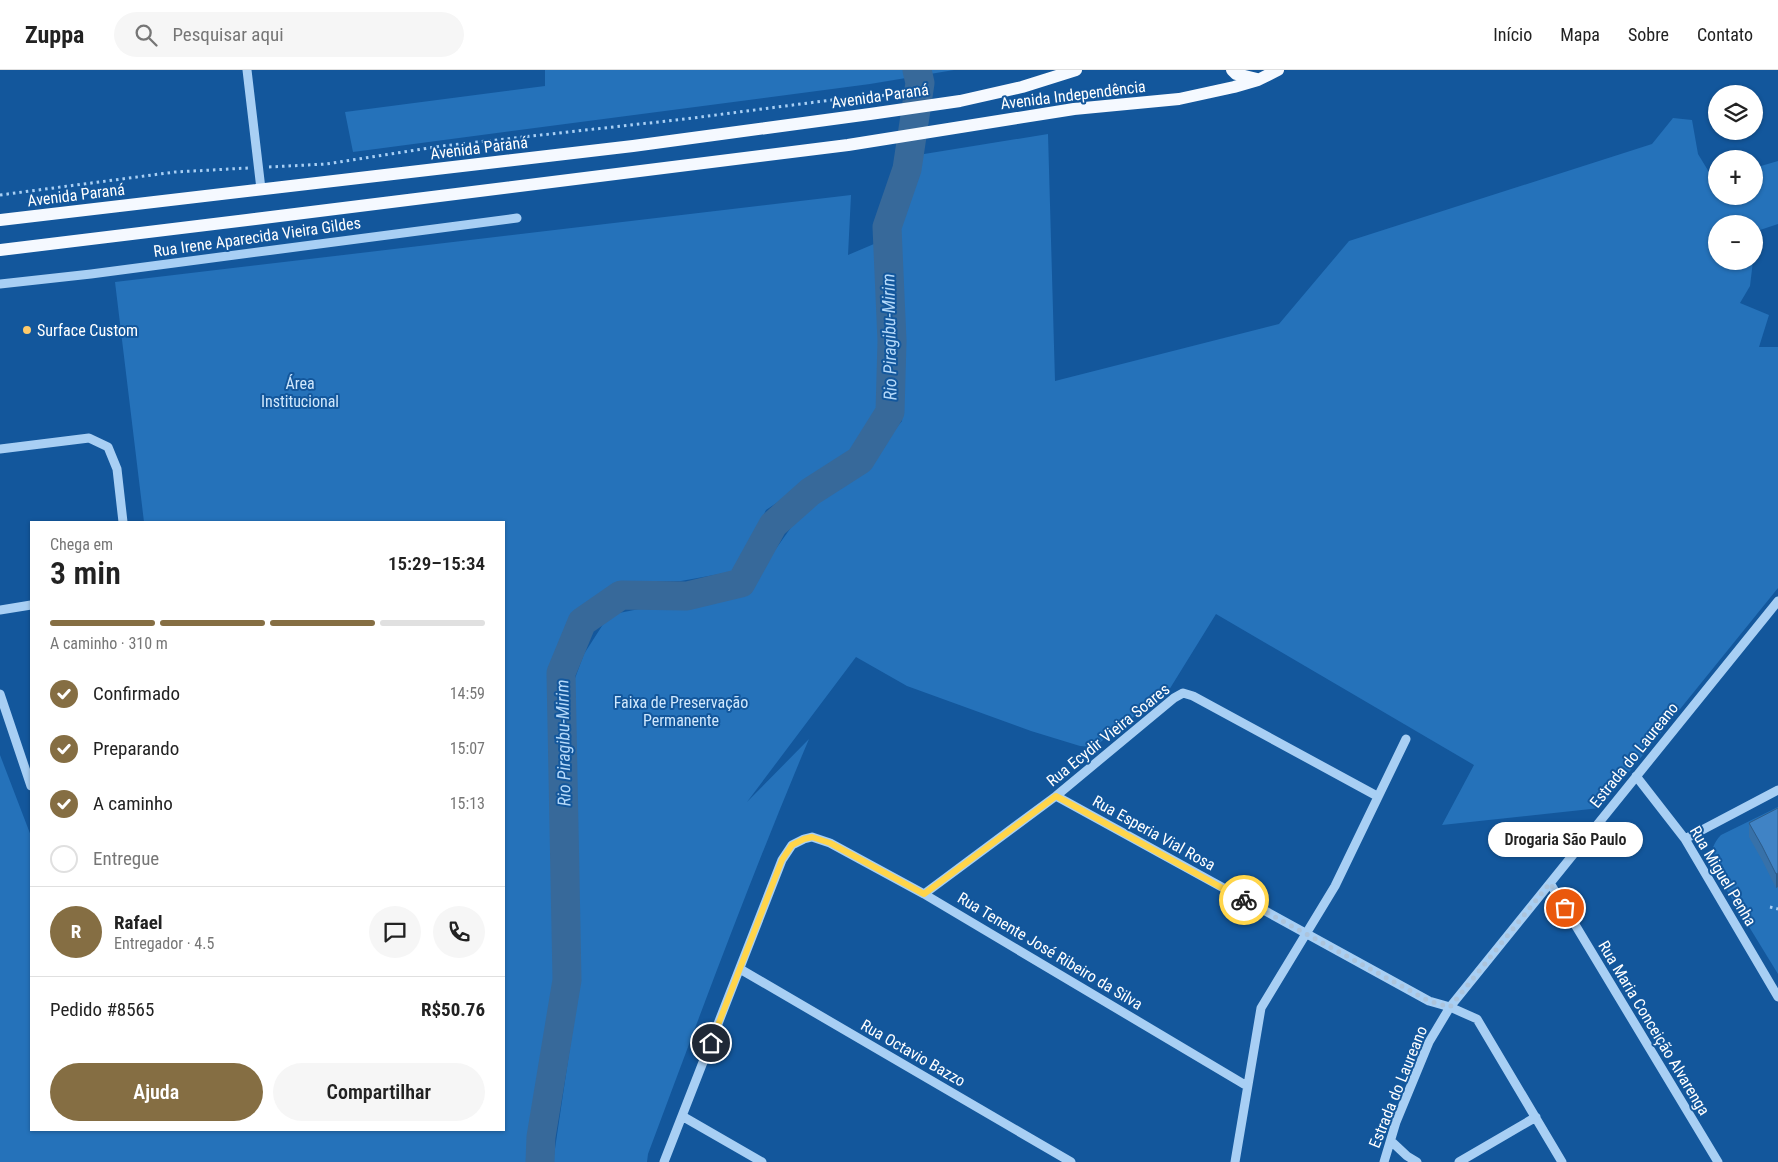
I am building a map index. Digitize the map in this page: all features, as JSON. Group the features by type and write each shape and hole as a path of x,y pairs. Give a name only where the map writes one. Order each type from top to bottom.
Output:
{"main road":[{"name":"Avenida Independência","path":"960,101 1022,87 1076,70"},
{"path":"1232,70 1236,74 1258,80"},
{"name":"Avenida Independência","path":"0,250 848,145 1074,109 1179,99 1216,92 1258,80 1278,70"},
{"name":"Avenida Paraná","path":"0,220 633,146 960,101"}],"street":[{"path":"247,70 261,189"},
{"name":"Rua Irene Aparecida Vieira Gildes","path":"0,284 100,273 517,218"},
{"path":"0,449 89,438 108,447 117,469 123,521"},
{"name":"Estrada do Laureano","path":"1384,1162 1390,1141 1429,1042 1450,1007 1778,601"},
{"path":"0,610 30,605"},
{"name":"Rua Ecydir Vieira Soares","path":"924,894 1056,796 1174,698 1183,693 1193,696 1377,796"},
{"path":"0,694 30,783"},
{"path":"1235,1162 1261,1008 1335,886 1406,739"},
{"name":"Rua Miguel Penha","path":"1636,776 1684,839 1778,997"},
{"path":"1684,839 1778,790"},
{"name":"Rua Esperia Vial Rosa","path":"1056,796 1429,1001 1450,1007 1477,1019 1562,1162"},
{"name":"Rua Tenente José Ribeiro da Silva","path":"664,1162 782,860 792,845 812,837 830,843 924,894 1247,1086"},
{"name":"Rua Maria Conceição Alvarenga","path":"1550,883 1718,1162"},
{"name":"Rua Octavio Bazzo","path":"740,969 1071,1162"},
{"path":"682,1116 762,1162"},
{"path":"1459,1162 1536,1117"},
{"path":"1390,1141 1407,1156 1418,1162"}],"path":[{"name":"Avenida Paraná","path":"0,195 175,172 326,164 442,146 685,119 847,98 861,98"},
{"path":"1770,907 1778,909"}],"green space":[{"path":"545,70 954,70 870,84 353,152 345,112 545,86"},
{"name":"Faixa de Preservação Permanente","path":"1673,118 1692,120 1698,154 1708,170 1708,205 1763,205 1763,165 1778,161 1778,224 1763,229 1763,215 1708,215 1708,270 1752,270 1750,286 1740,303 1769,315 1759,347 1778,347 1778,588 1600,808 1442,825 1474,765 1216,614 1169,690 1094,747 1080,746 1031,731 907,686 856,657 747,802 809,739 726,946 648,1154 647,1162 553,1162 578,993 574,741 571,689 584,654 609,615 654,606 742,593 797,519 868,462 902,421 903,367 899,230 918,155 1048,134 1055,381 1279,324 1349,241 1652,144"},
{"name":"Área Institucional","path":"851,195 848,255 881,241 882,348 878,412 852,452 766,510 736,571 681,581 620,582 577,610 557,651 548,686 554,981 535,1098 528,1162 0,1162 0,755 30,833 30,1131 505,1131 505,521 144,521 115,282"},
{"path":"1778,807 1778,974 1710,863 1713,848 1721,835"}],"building":[{"path":"1778,808 1778,873 1776,874 1749,823"}],"waterway":[{"name":"Rio Piragibu-Mirim","path":"540,1162 541,1137 567,980 561,673 582,622 621,595 687,596 741,583 773,525 810,492 860,460 890,412 892,341 887,227 907,169 920,83 917,70"}],"way so far":[{"path":"1244,900 1429,1001 1450,1007 1550,883 1565,908"}],"place":[{"name":"Surface Custom","path":"27,330"},
{"name":"Drogaria São Paulo","path":"1565,908"}],"route":[{"path":"711,1043 782,860 792,845 804,839 812,837 830,843 924,894 1056,796 1244,900"}]}
